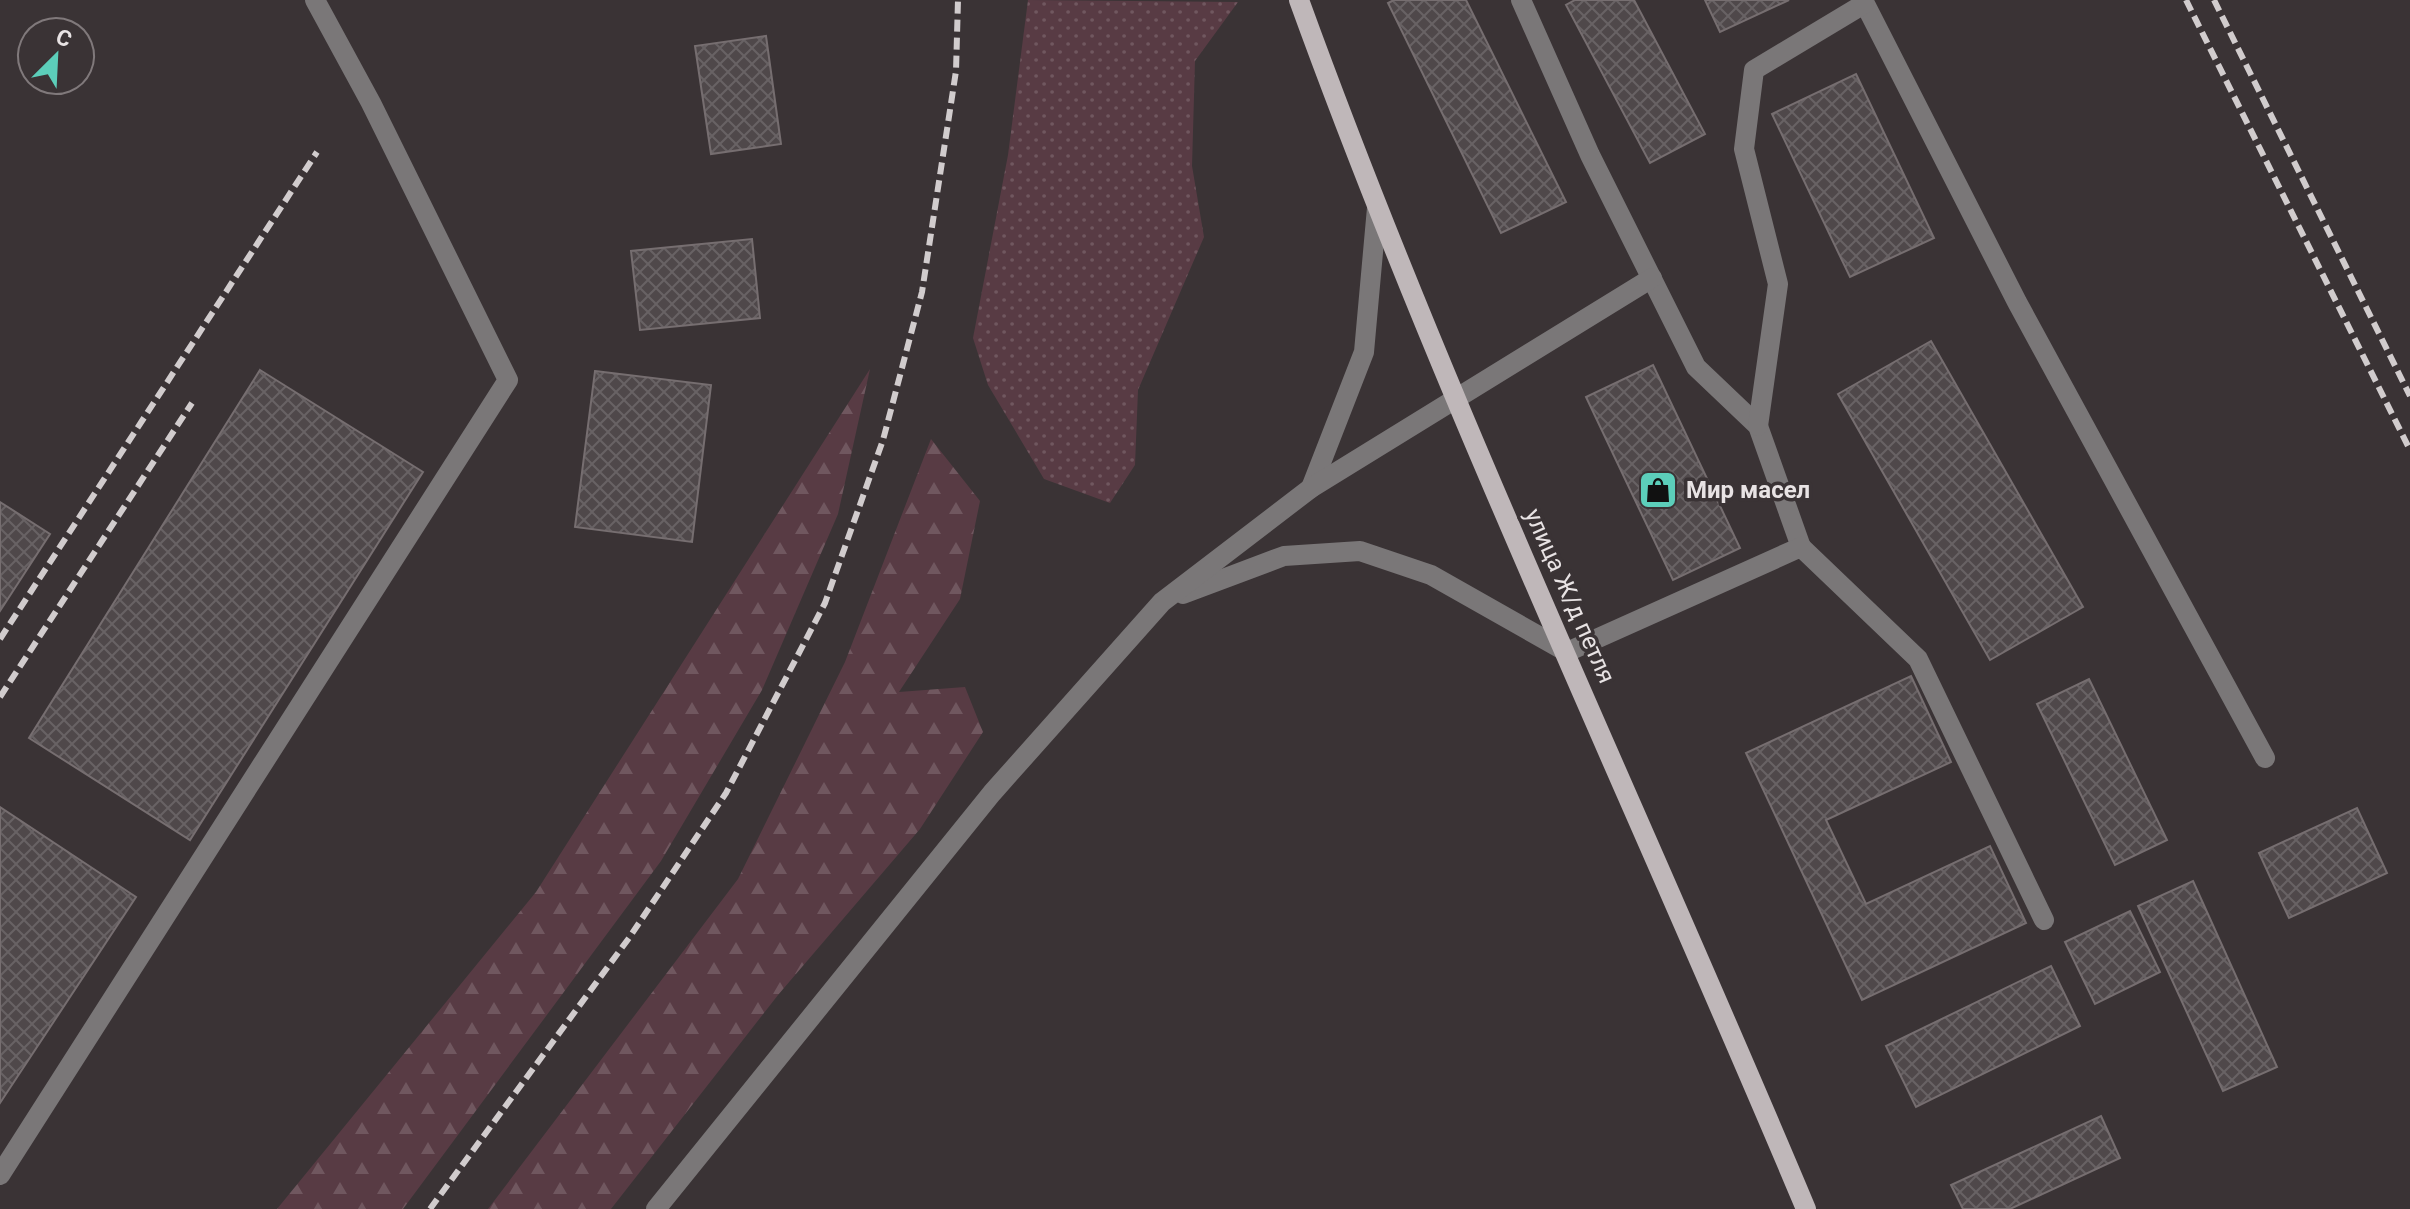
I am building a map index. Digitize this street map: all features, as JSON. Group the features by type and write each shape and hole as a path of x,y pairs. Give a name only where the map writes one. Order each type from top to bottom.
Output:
{"main road":[{"name":"улица Ж/д петля","path":"1299,0 1377,208 1453,397 1567,652 1806,1209"}],"lane":[{"path":"0,1175 508,380 371,103 315,0"},
{"path":"1521,0 1590,155 1696,367 1758,426 1801,547 1918,659 2044,920"},
{"path":"1758,426 1778,284 1744,149 1754,70 1864,2 2017,302 2265,758"},
{"path":"1311,488 1364,352 1377,208"},
{"path":"656,1209 992,793 1162,602 1311,488 1453,397 1652,278"},
{"path":"1162,602 1284,556 1360,551 1431,575 1567,652 1801,547"}],"green space":[{"path":"1028,0 1238,2 1195,61 1192,166 1204,237 1138,390 1135,465 1110,503 1044,479 988,385 973,338 1008,155"},
{"path":"870,369 838,514 762,690 661,861 403,1209 277,1209 536,892"},
{"path":"931,439 980,501 960,599 899,692 965,687 983,732 920,829 778,995 611,1209 488,1209 738,879 845,662"}],"building":[{"path":"1394,0 1466,0 1566,202 1501,233 1388,3"},
{"path":"1575,0 1634,0 1705,134 1650,163 1566,5"},
{"path":"1705,0 1789,0 1720,32"},
{"path":"766,36 781,144 711,154 695,46"},
{"path":"1856,74 1934,238 1850,277 1772,114"},
{"path":"752,239 760,318 640,330 631,251"},
{"path":"1931,341 2083,607 1990,660 1838,394"},
{"path":"1653,365 1740,548 1673,580 1586,397"},
{"path":"260,370 423,472 190,840 29,738"},
{"path":"595,371 711,385 692,542 575,527"},
{"path":"0,502 50,534 0,611"},
{"path":"1911,676 1951,762 1826,820 1866,904 1990,846 2026,923 1862,1000 1746,753"},
{"path":"2089,679 2167,840 2115,865 2037,704"},
{"path":"0,807 136,897 0,1103"},
{"path":"2357,808 2387,873 2289,918 2259,853"},
{"path":"2193,881 2277,1067 2223,1091 2138,906"},
{"path":"2130,911 2160,972 2095,1004 2065,942"},
{"path":"2051,966 2080,1026 1916,1107 1886,1046"},
{"path":"2101,1116 2120,1158 2010,1209 1963,1209 1951,1185"}],"railway":[{"path":"430,1209 629,938 726,793 825,603 883,440 922,292 956,71 958,0"},
{"path":"2186,0 2410,450"},
{"path":"2214,0 2410,396"},
{"path":"0,639 317,152"},
{"path":"0,697 192,403"}],"place":[{"name":"Мир масел","path":"1658,490"}]}
